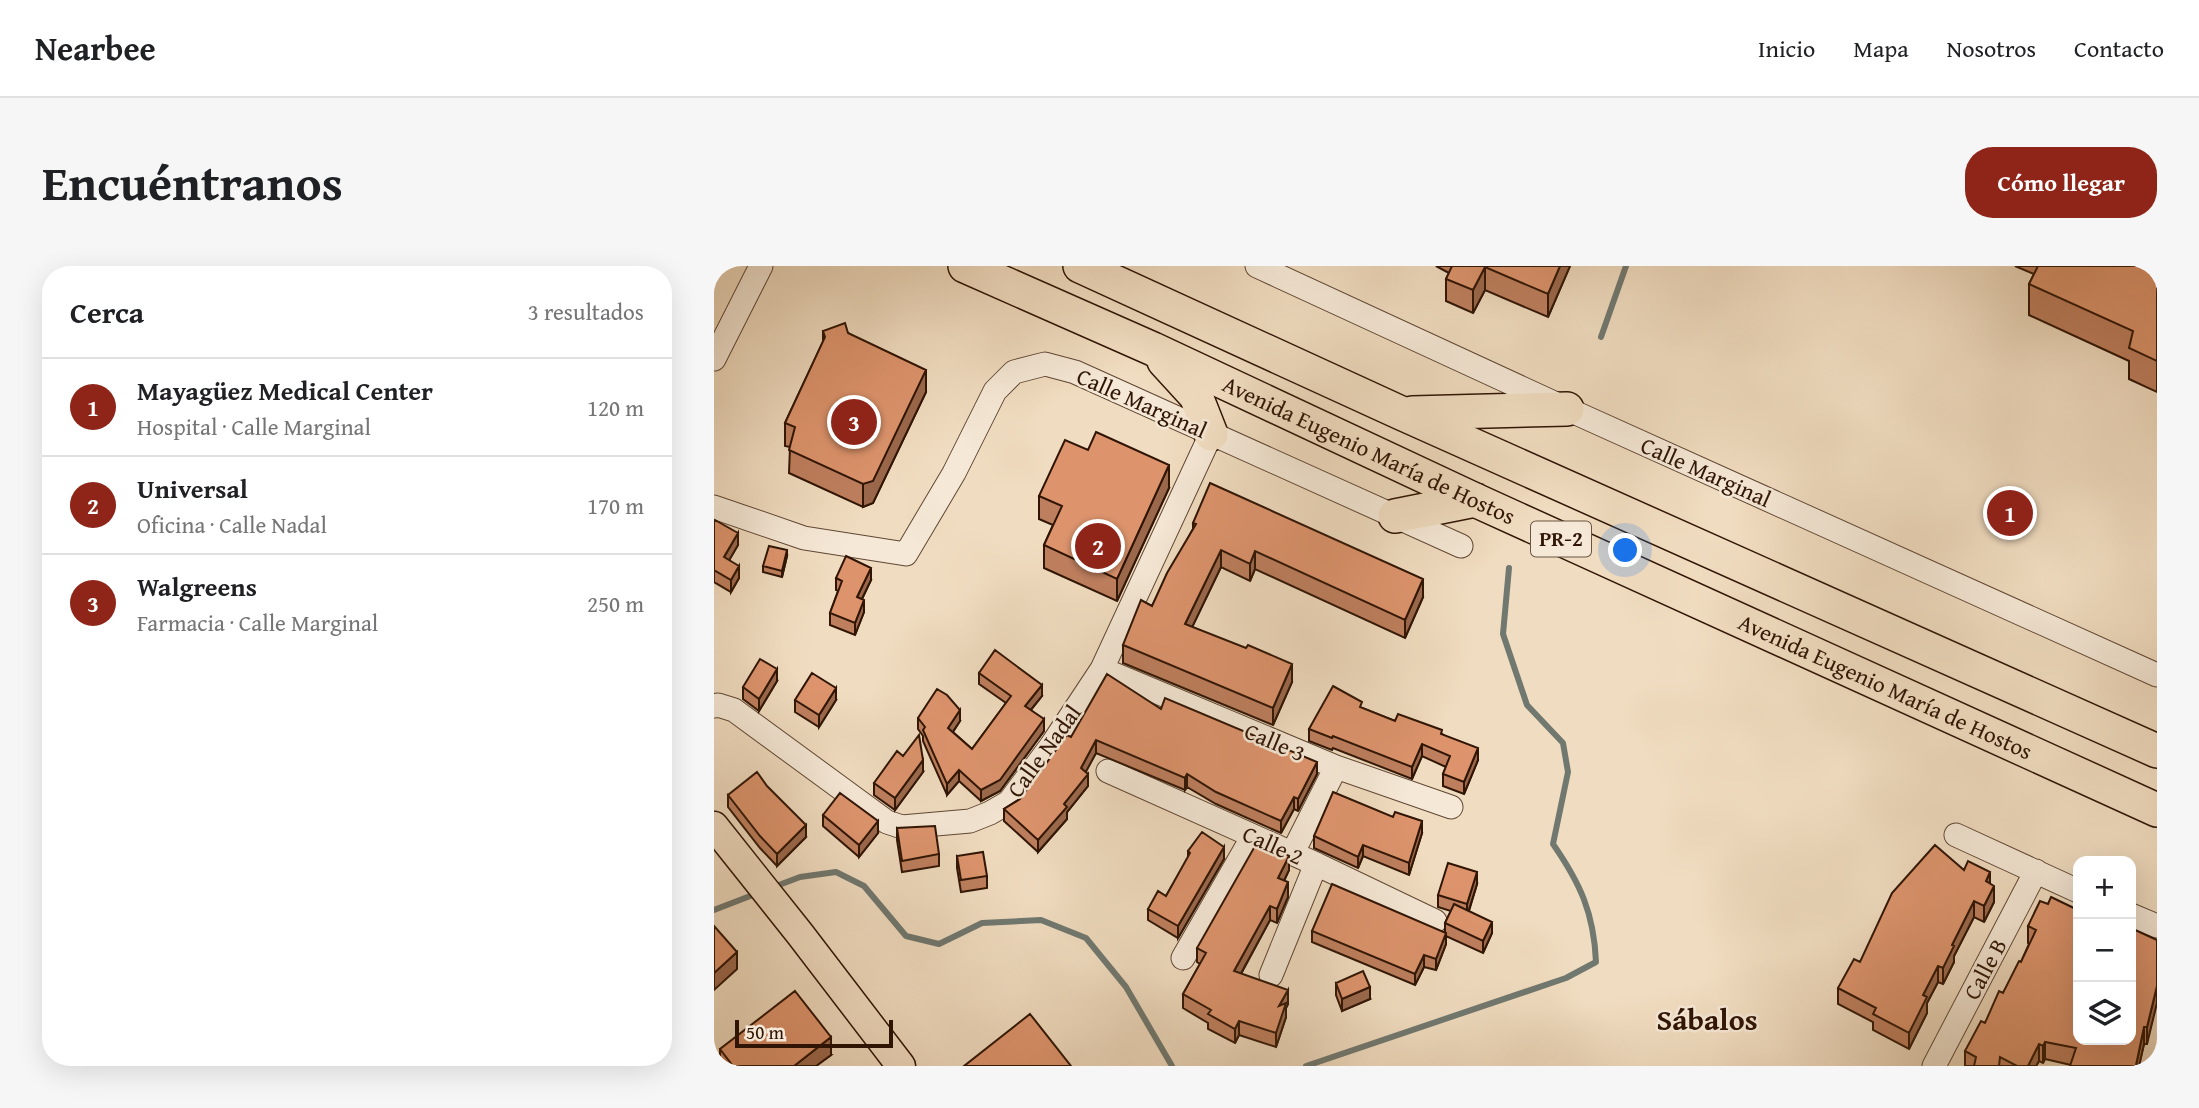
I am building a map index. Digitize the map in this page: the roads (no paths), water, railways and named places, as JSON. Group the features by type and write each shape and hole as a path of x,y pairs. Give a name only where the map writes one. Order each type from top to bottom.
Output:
{"highway":[{"name":"Avenida Eugenio María de Hostos","path":"965,266 1153,349 1475,500 2157,810"},
{"name":"Avenida Eugenio María de Hostos","path":"1080,266 1401,413 2157,751"},
{"path":"1153,349 1196,396 1211,434"},
{"path":"1401,413 1567,409"},
{"path":"1395,516 1475,500"}],"main road":[{"path":"714,827 901,1066"}],"street":[{"path":"714,359 761,266"},
{"name":"Calle Marginal","path":"1257,266 2157,675"},
{"name":"Calle Marginal","path":"714,507 804,538 906,554 954,473 995,391 1014,372 1045,363 1075,372 1461,546"},
{"name":"Calle Nadal","path":"714,706 734,710 887,822 902,827 916,826 970,821 990,813 1009,802 1051,746 1102,669 1211,434"},
{"name":"Calle 3","path":"1102,669 1336,767 1451,807"},
{"path":"1292,854 1336,767"},
{"name":"Calle 2","path":"1108,771 1316,864 1435,921"},
{"path":"1956,835 2073,889"},
{"path":"1183,958 1253,836"},
{"path":"1271,975 1316,864"},
{"name":"Calle B","path":"1934,1066 2036,871"},
{"path":"2136,917 2157,926"}],"waterway":[{"path":"1601,337 1626,266"},
{"path":"1306,1066 1566,978 1596,962 1592,928 1584,899 1553,844 1568,772 1563,743 1527,705 1503,634 1509,568"},
{"path":"771,888 800,877 836,872 864,886 906,936 939,944 982,923 1041,920 1086,938 1126,987 1172,1066"},
{"path":"714,910 758,893"}],"place":[{"name":"Walgreens","path":"854,422"},
{"name":"Mayagüez Medical Center","path":"2010,513"},
{"name":"Universal","path":"1098,546"}],"district":[{"name":"Sábalos","path":"1707,1020"}]}
